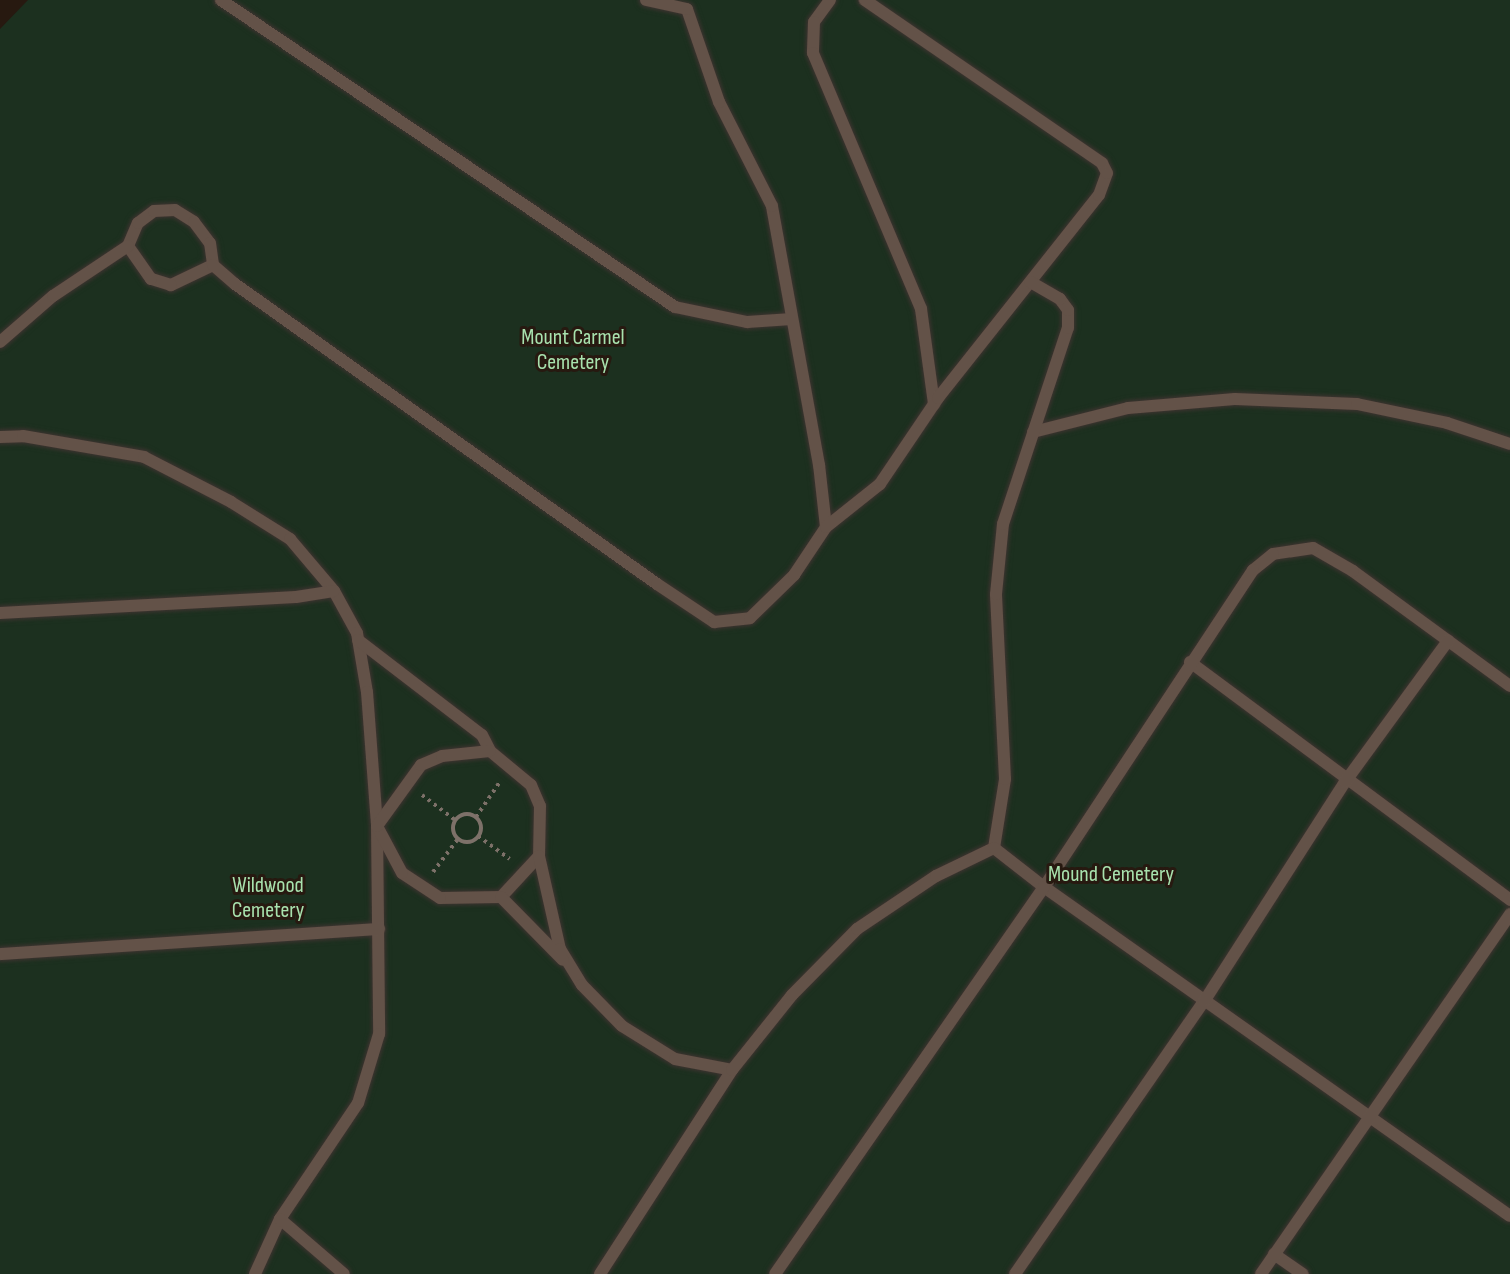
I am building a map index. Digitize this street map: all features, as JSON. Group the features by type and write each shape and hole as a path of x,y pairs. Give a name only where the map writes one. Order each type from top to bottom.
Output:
{"lane":[{"path":"221,0 675,308 747,322 792,319"},
{"path":"646,0 656,6 687,4 719,102 772,206 826,527"},
{"path":"830,0 814,22 813,53 921,309 934,404"},
{"path":"0,342 53,296 128,246 146,217 175,210 210,243 213,265 714,622 750,618 771,602 826,527 880,484 934,404 1106,184 1102,163 865,0"},
{"path":"128,246 151,279 171,285 213,265"},
{"path":"994,848 1005,779 1006,726 996,594 1004,524 1068,328 1068,310 1030,282"},
{"path":"1033,432 1128,408 1235,399 1357,404 1446,423 1510,444"},
{"path":"0,437 23,436 144,457 290,539 334,591 358,640 377,826 382,995 371,1069 358,1103 280,1220 255,1274"},
{"path":"775,1274 1044,887 1190,662 1253,570 1273,554 1313,548 1449,641 1510,686"},
{"path":"0,613 296,597 334,591"},
{"path":"358,640 482,735 490,751 511,764 531,785 540,806 539,856 560,949 572,968"},
{"path":"1015,1274 1205,1000 1345,782 1449,641"},
{"path":"1190,662 1345,782 1510,900"},
{"path":"377,826 406,782 421,765 441,756 490,751"},
{"path":"377,826 402,873 420,889 466,902 501,897 528,872 539,856"},
{"path":"994,848 1044,887 1373,1116 1510,1216"},
{"path":"600,1274 732,1070 792,995 857,928 936,876 994,848"},
{"path":"501,897 572,968 622,1026 675,1059 732,1070"},
{"path":"1261,1274 1373,1116 1510,914"},
{"path":"0,954 379,929"},
{"path":"280,1220 344,1274"},
{"path":"1274,1254 1303,1274"}],"path":[{"path":"478,836 476,817 511,764"},
{"path":"406,782 455,820 458,839"},
{"path":"455,820 467,814 476,817"},
{"path":"420,889 458,839 478,836 528,872"}],"green space":[{"path":"28,0 1510,0 1510,1274 0,1274 0,29"}],"park label":[{"name":"Mount Carmel Cemetery","path":"573,350"},
{"name":"Mound Cemetery","path":"1111,875"},
{"name":"Wildwood Cemetery","path":"268,898"}]}
